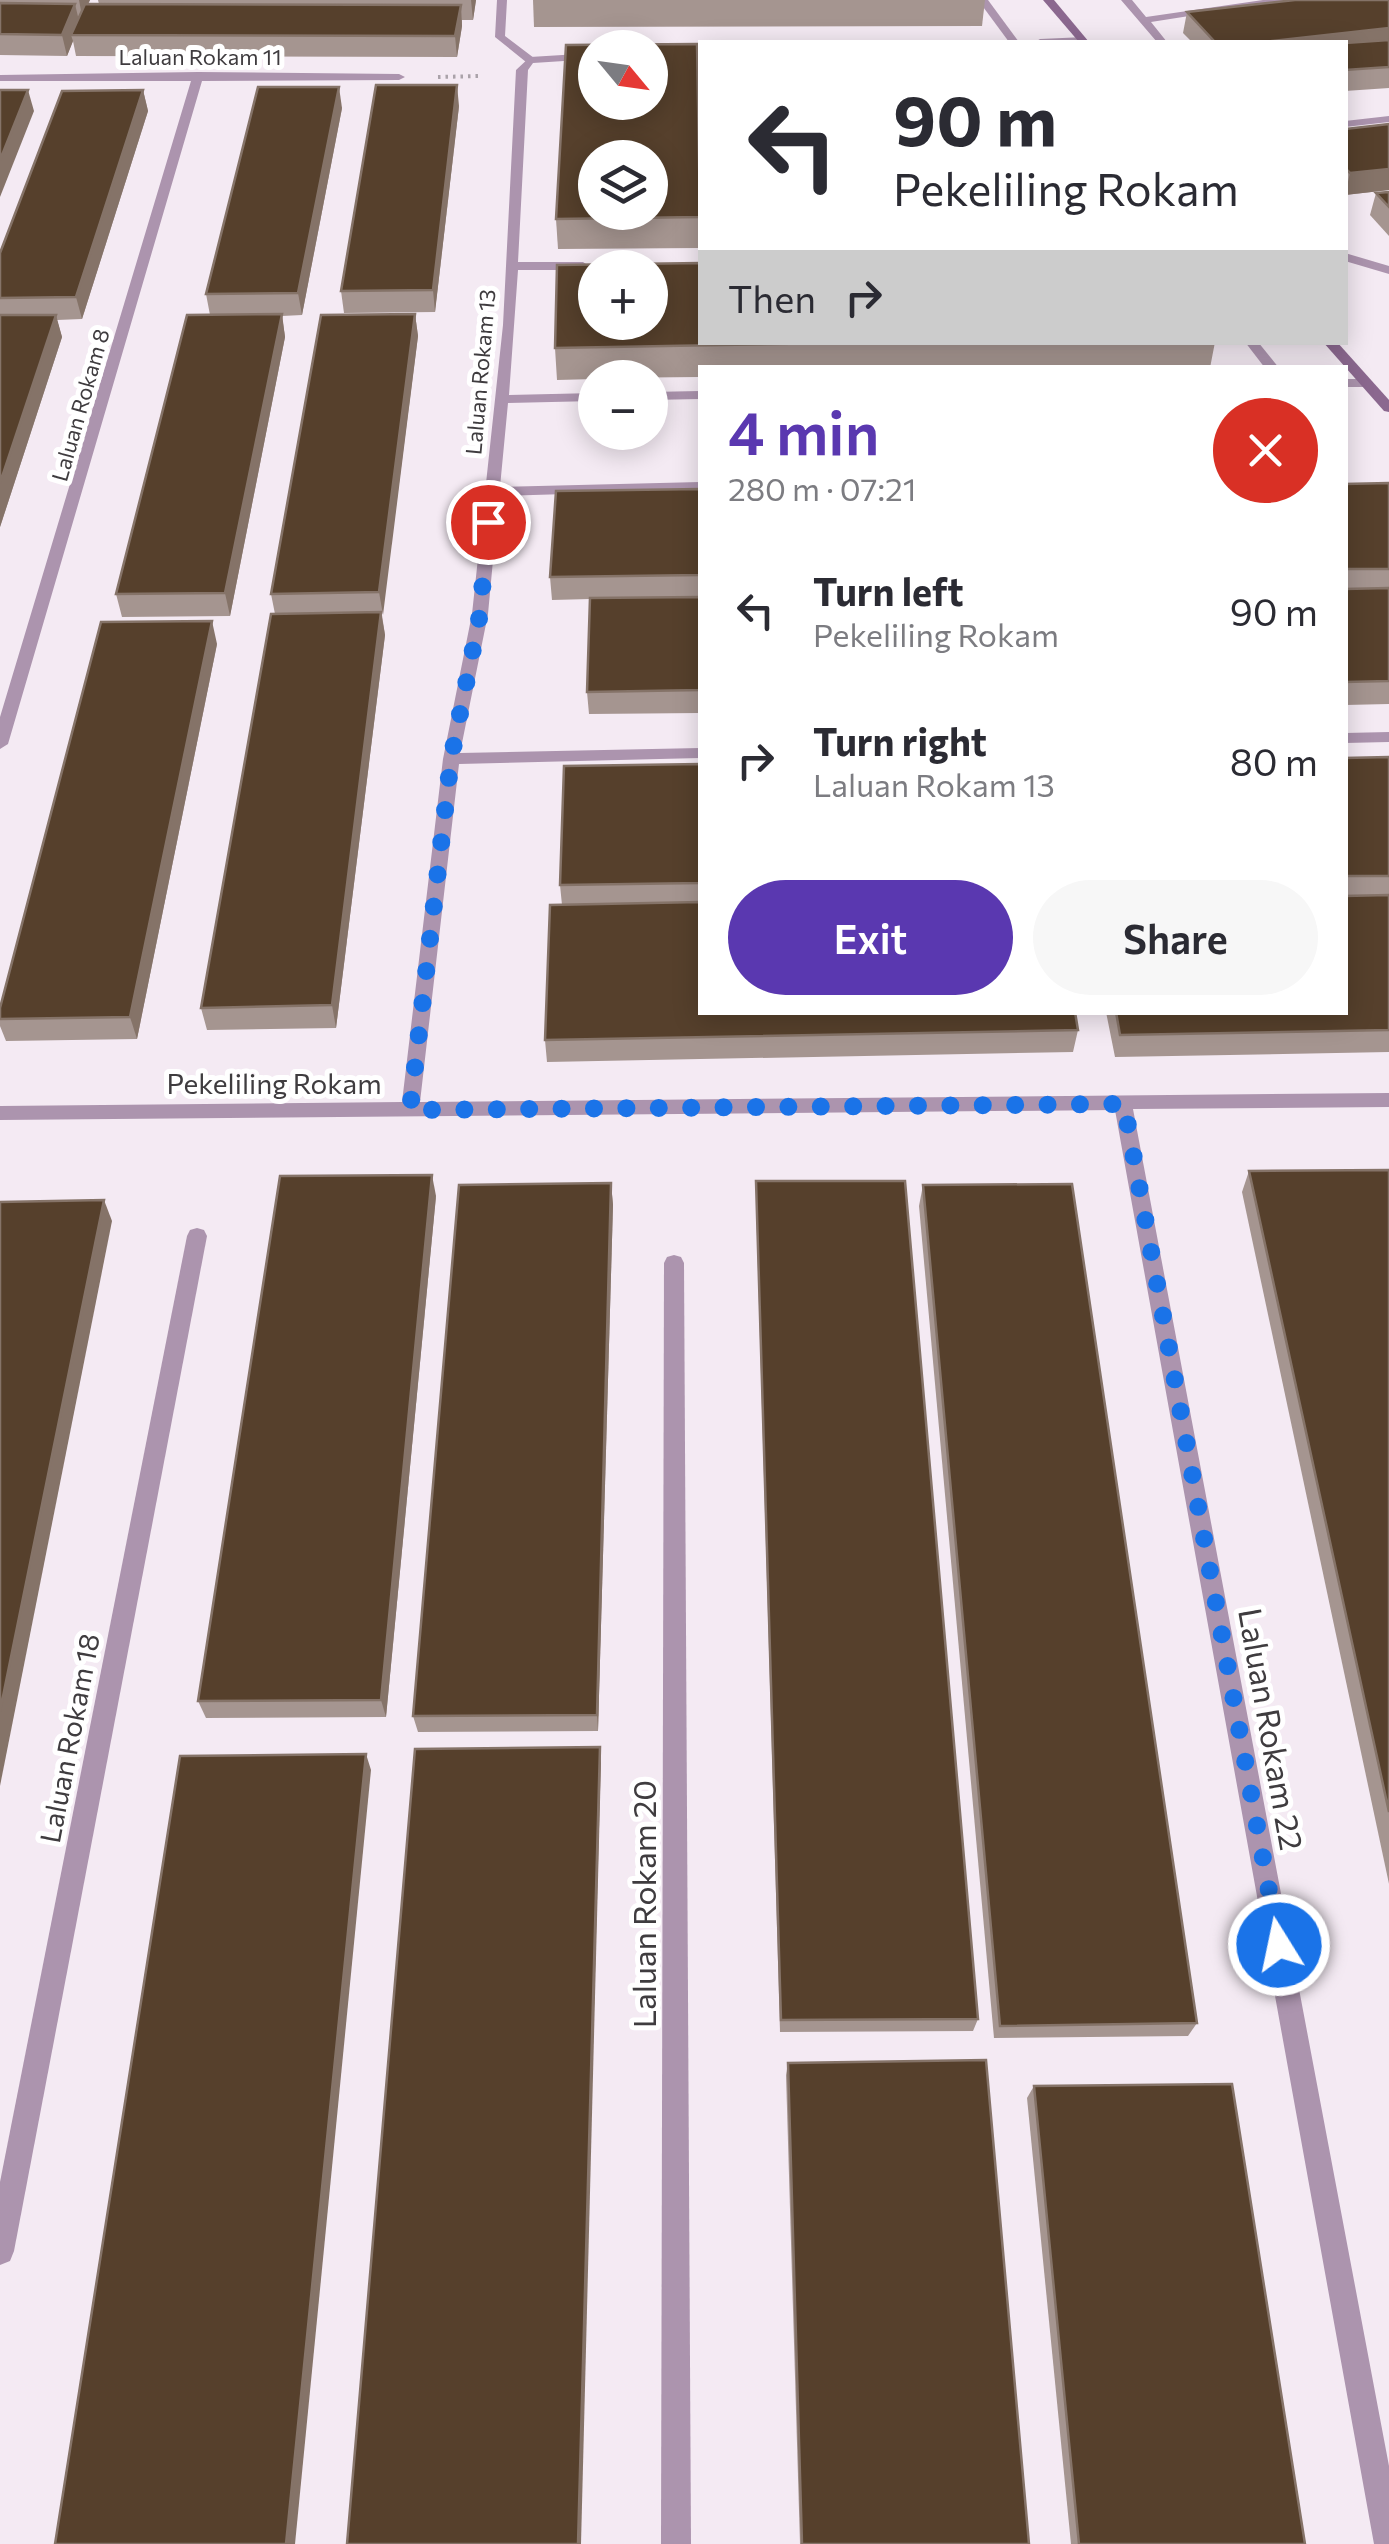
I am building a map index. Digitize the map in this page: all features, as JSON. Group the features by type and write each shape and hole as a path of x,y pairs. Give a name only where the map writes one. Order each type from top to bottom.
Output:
{"main road":[{"path":"1048,0 1082,40"},
{"path":"1332,345 1389,408"}],"street":[{"path":"502,0 500,37 530,60 578,57"},
{"path":"983,0 1013,40"},
{"path":"1126,0 1160,40"},
{"path":"1144,20 1286,0"},
{"path":"668,56 698,56"},
{"name":"Laluan Rokam 13","path":"410,1110 451,759 480,614 502,399 522,76 530,60"},
{"name":"Laluan Rokam 8","path":"0,744 198,76"},
{"name":"Laluan Rokam 11","path":"0,78 400,77"},
{"path":"1348,124 1389,119"},
{"path":"1348,258 1389,270"},
{"path":"512,266 578,266"},
{"path":"1254,345 1270,365"},
{"path":"1348,383 1365,383"},
{"path":"668,395 698,394"},
{"path":"502,399 578,397"},
{"path":"490,492 698,486"},
{"path":"1348,738 1389,737"},
{"path":"451,759 698,753"},
{"name":"Pekeliling Rokam","path":"0,1112 1389,1100"},
{"name":"Laluan Rokam 22","path":"1124,1104 1389,2544"},
{"name":"Laluan Rokam 18","path":"0,2251 197,1236"},
{"name":"Laluan Rokam 20","path":"674,1263 676,2544"}],"path":[{"path":"400,77 522,76"}],"building":[{"path":"1295,0 1389,0 1389,28 1282,40 1213,40 1187,12"},
{"path":"0,3 75,4 62,35 0,34"},
{"path":"85,4 461,5 455,36 71,35"},
{"path":"1389,40 1389,67 1348,70 1348,43"},
{"path":"668,44 697,44 698,217 668,217 668,140 578,140 578,219 556,219 566,45 578,45 578,120 668,120"},
{"path":"376,85 457,85 433,290 341,291"},
{"path":"258,87 339,87 298,293 206,294"},
{"path":"0,90 28,90 0,160"},
{"path":"143,90 76,297 0,298 0,253 62,91"},
{"path":"1389,124 1389,169 1350,173 1348,129"},
{"path":"1389,192 1389,207 1376,193"},
{"path":"668,263 698,263 698,345 721,345 555,348 557,265 578,265 578,340 668,340"},
{"path":"282,314 225,593 116,594 187,315"},
{"path":"415,314 379,592 271,594 321,315"},
{"path":"0,315 56,315 0,483"},
{"path":"1389,483 1389,569 1348,569 1348,484"},
{"path":"698,489 698,575 550,577 556,491"},
{"path":"1389,588 1389,681 1348,682 1348,589"},
{"path":"698,597 698,690 587,692 590,598"},
{"path":"381,612 332,1005 201,1008 271,614"},
{"path":"212,621 130,1017 0,1019 101,622"},
{"path":"1389,757 1389,876 1348,876 1348,758"},
{"path":"698,764 698,883 560,885 564,766"},
{"path":"1389,895 1389,1030 1120,1035 1117,1015 1348,1015 1348,896"},
{"path":"698,902 698,1015 1076,1015 1078,1030 545,1040 550,905"},
{"path":"1389,1170 1389,1812 1249,1171"},
{"path":"432,1175 381,1700 198,1701 280,1176"},
{"path":"756,1181 905,1181 978,2019 781,2020"},
{"path":"611,1183 597,1715 413,1716 459,1185"},
{"path":"1072,1184 1197,2023 1000,2026 923,1185"},
{"path":"104,1200 0,1711 0,1202"},
{"path":"600,1747 578,2544 347,2544 415,1749"},
{"path":"366,1754 286,2544 55,2544 180,1756"},
{"path":"986,2060 1029,2544 802,2544 788,2063"},
{"path":"1232,2084 1305,2544 1079,2544 1034,2086"}],"route":[{"path":"488,522 480,614 451,759 410,1110 1124,1104 1279,1945"}]}
